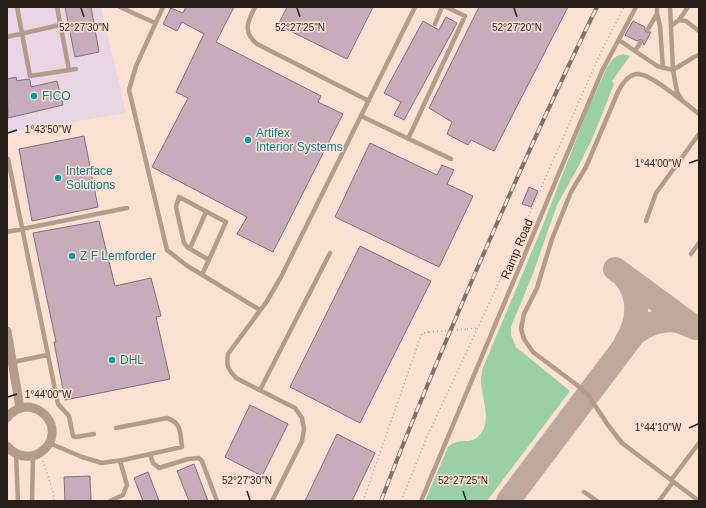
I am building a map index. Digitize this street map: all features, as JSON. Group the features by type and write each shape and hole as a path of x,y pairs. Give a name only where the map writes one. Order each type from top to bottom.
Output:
{"street":[{"path":"7,331 20,408"},
{"path":"7,418 16,410 28,407 37,409 48,418 52,428 49,443 37,455 24,457 16,455 7,446"}],"lane":[{"path":"17,7 30,76 58,71 62,72 76,68"},
{"path":"57,7 69,70"},
{"path":"120,7 155,23"},
{"path":"163,7 136,66 128,90 167,250 186,265 260,310"},
{"path":"255,7 248,21 247,29 253,41 368,101"},
{"path":"272,501 302,441 304,429 302,418 295,408 236,378 226,363 228,354 281,278 415,7"},
{"path":"435,24 442,7"},
{"path":"408,139 465,16 446,7"},
{"name":"Ramp Road","path":"421,501 602,71 636,7"},
{"path":"657,7 663,68"},
{"path":"670,7 673,70 677,92 683,102"},
{"path":"671,26 679,20 688,7"},
{"path":"648,29 657,14"},
{"path":"679,20 686,21 699,31"},
{"path":"7,37 60,25"},
{"path":"619,40 657,66 673,70 699,55"},
{"path":"635,51 640,43"},
{"path":"698,501 622,443 588,395 533,352 524,339 521,329 524,314 537,288 552,239 571,192 586,167 623,82 629,77 638,74 652,79 699,114"},
{"path":"361,116 451,159"},
{"path":"646,221 656,193 699,134"},
{"path":"8,159 58,404 69,416 72,434 76,438 94,434"},
{"path":"202,275 209,260 226,222 179,198 176,207 184,242 190,248 209,260"},
{"path":"7,232 127,208"},
{"path":"190,248 206,212"},
{"path":"691,254 699,244"},
{"path":"260,390 330,253"},
{"path":"13,362 48,354"},
{"path":"49,443 82,457 102,463 120,461 182,447 178,424 174,420 167,418 116,428"},
{"path":"659,501 699,443"},
{"path":"150,454 153,463 159,468 199,458 202,461 217,501"},
{"path":"16,455 18,501"},
{"path":"32,501 37,455"},
{"path":"110,501 123,495 127,485 120,461"},
{"path":"584,492 597,501"}],"path":[{"path":"401,501 427,437 569,126 601,52 624,7"},
{"path":"363,501 422,333 477,328"},
{"path":"37,455 53,492 54,501"}],"shaded area":[{"path":"7,7 101,7 126,113 7,133"}],"green space":[{"path":"623,54 630,56 612,81 614,84 593,137 557,205 532,276 511,327 511,335 516,347 570,391 487,501 425,501 448,447 459,441 469,441 475,439 481,434 486,420 481,380 482,370 541,230 586,114 607,67 613,59"}],"building":[{"path":"65,7 91,7 99,52 75,57"},
{"name":"Artifex Interior Systems","path":"186,7 234,7 216,42 321,96 318,102 343,114 273,252 237,234 247,217 152,167 188,98 176,92 204,34 182,22 177,31 163,24 171,8 183,13"},
{"path":"287,7 373,7 347,59 278,25"},
{"path":"479,7 568,7 494,151 471,140 468,145 447,134 452,122 429,108"},
{"path":"446,17 457,23 404,120 394,115 401,102 384,93 423,21 439,30"},
{"path":"633,21 645,27 646,32 651,32 644,45 642,40 637,41 625,35"},
{"name":"FICO","path":"16,77 17,81 30,80 31,87 57,81 63,105 8,118 7,79"},
{"name":"Interface Solutions","path":"84,136 98,207 32,221 19,149"},
{"path":"370,143 437,175 442,165 454,170 447,184 473,196 439,267 335,217"},
{"path":"529,187 538,191 531,207 522,204"},
{"path":"99,221 115,286 151,278 161,316 156,317 170,379 65,400 54,342 56,342 33,233"},
{"path":"360,246 431,281 360,423 290,387"},
{"path":"250,405 288,424 262,476 225,457"},
{"path":"337,434 375,453 352,501 305,501"},
{"path":"194,464 208,501 189,501 177,471"},
{"path":"148,472 159,501 143,501 134,478"},
{"path":"90,476 91,501 65,501 64,477"}],"taxiway":[{"path":"615,269 690,324"},
{"path":"624,276 630,283 636,300 636,317 634,326 626,342"},
{"path":"508,501 633,335 649,325 668,320 681,322 696,328"}],"railway":[{"path":"381,501 422,398 479,263 544,118 597,7"}],"place":[{"name":"FICO","path":"34,96"},
{"name":"Artifex Interior Systems","path":"248,140"},
{"name":"Interface Solutions","path":"58,178"},
{"name":"Z F Lemforder","path":"72,256"},
{"name":"DHL","path":"112,360"}]}
